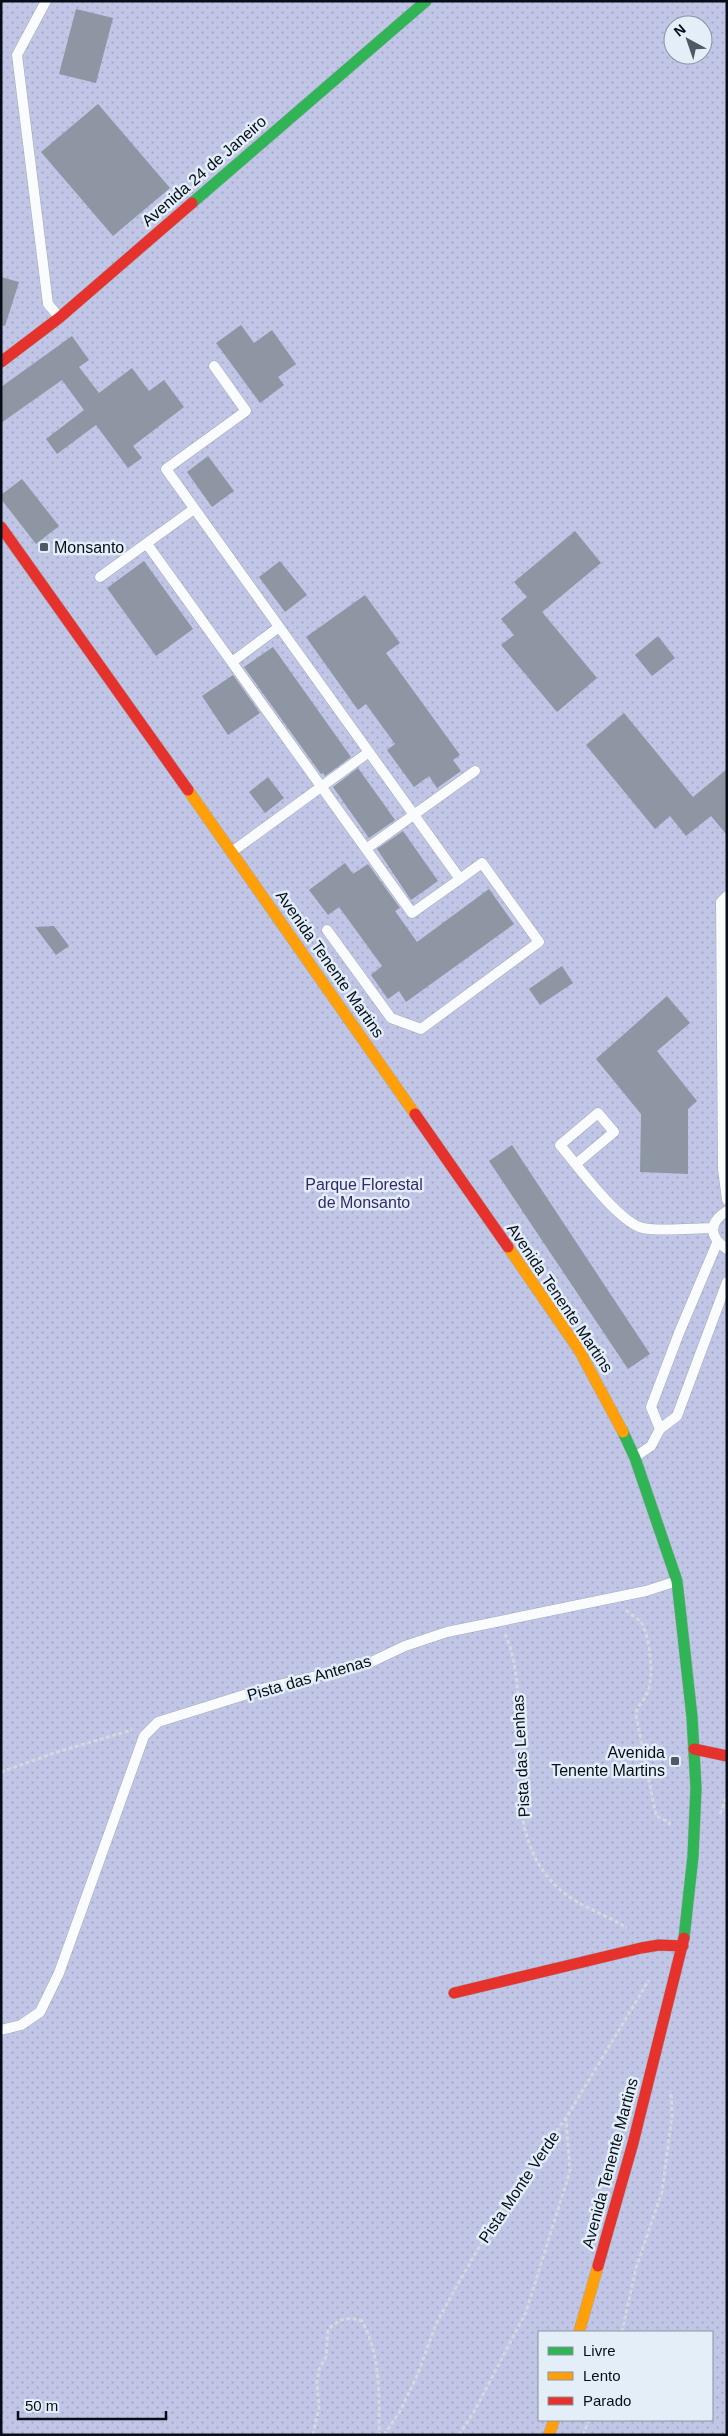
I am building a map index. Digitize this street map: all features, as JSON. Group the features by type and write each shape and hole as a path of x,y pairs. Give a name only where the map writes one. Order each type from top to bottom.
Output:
{"street":[{"name":"Avenida 24 de Janeiro","path":"1,362 59,318 426,1"},
{"name":"Avenida Tenente Martins","path":"1,527 232,851 579,1350 606,1398 635,1458 677,1581 694,1749 696,1788 693,1856 683,1946 633,2144 579,2331"},
{"path":"694,1749 727,1756"},
{"path":"454,1993 641,1948 659,1945 683,1946"},
{"path":"549,2435 554,2421"}],"lane":[{"path":"46,1 18,55 48,304 59,318"},
{"path":"214,366 246,411 166,469 460,879"},
{"path":"100,577 194,509"},
{"path":"147,544 412,913 482,864 539,942 421,1029 391,1018 327,930"},
{"path":"232,662 280,627"},
{"path":"232,851 369,752"},
{"path":"366,849 475,771"},
{"path":"727,896 721,902 723,1169 727,1200"},
{"path":"576,1164 614,1132 598,1113 560,1144 576,1164 624,1219 643,1228 713,1228"},
{"path":"660,1429 651,1407 679,1333 717,1243 713,1228 718,1217 727,1211"},
{"path":"717,1243 727,1249"},
{"path":"635,1458 651,1446 660,1429 677,1416 727,1282"},
{"name":"Pista das Antenas","path":"158,1722 266,1688 367,1664 405,1646 447,1632 608,1599 677,1581"},
{"path":"1,2030 21,2025 40,2012 59,1973 144,1736 158,1722"}],"path":[{"path":"608,1599 621,1606 641,1623 649,1644 651,1684 648,1693 637,1708 636,1714 656,1816 669,1822 671,1826"},
{"name":"Pista das Lenhas","path":"500,1622 511,1648 517,1674 519,1782 525,1831 534,1857 546,1875 564,1893 631,1931"},
{"path":"1,1772 57,1752 158,1722"},
{"name":"Pista Monte Verde","path":"384,2435 403,2406 417,2376 436,2324 505,2202 566,2118 653,1974"},
{"path":"622,2331 636,2268 662,2192 672,2116 672,2090"},
{"path":"459,2435 475,2410 526,2312 570,2171 566,2118"},
{"path":"313,2435 319,2408 317,2382 319,2370 326,2357 328,2329 339,2320 351,2318 362,2321 372,2340 379,2386 379,2435"},
{"path":"583,2435 589,2421"}],"green space":[{"name":"Parque Florestal de Monsanto","path":"1,1 727,1 727,2435 1,2435"}],"building":[{"path":"76,9 113,18 96,83 59,74"},
{"path":"98,104 170,188 113,236 41,152"},
{"path":"1,277 19,282 5,326 1,325"},
{"path":"241,325 254,343 272,330 296,364 278,377 284,385 260,403 216,343"},
{"path":"72,336 89,360 79,367 99,393 132,368 149,391 164,380 184,407 133,446 142,458 128,468 96,425 57,454 46,439 84,410 62,380 1,423 1,387"},
{"path":"208,456 234,491 212,507 187,472"},
{"path":"22,479 59,526 36,544 1,499 1,495"},
{"path":"575,531 601,563 542,612 597,678 557,712 501,645 514,635 501,619 527,597 514,582"},
{"path":"144,561 193,629 156,656 107,588"},
{"path":"280,561 307,595 285,612 259,577"},
{"path":"365,595 400,643 386,653 460,755 453,760 461,771 437,788 429,776 414,787 387,750 395,744 366,704 358,710 306,637"},
{"path":"658,636 675,658 652,676 635,655"},
{"path":"273,647 351,757 325,776 323,773 321,774 244,667"},
{"path":"233,675 260,713 228,735 202,696"},
{"path":"624,713 693,797 727,769 727,835 711,816 686,836 670,816 655,829 586,745"},
{"path":"358,768 395,820 369,838 333,787"},
{"path":"268,777 284,798 265,813 249,792"},
{"path":"403,831 438,881 411,900 377,849"},
{"path":"345,863 353,874 368,864 400,908 395,911 417,942 489,889 514,924 406,1002 399,991 388,999 371,975 382,966 339,907 328,915 309,890"},
{"path":"54,926 69,946 56,955 35,927"},
{"path":"562,966 573,983 540,1005 529,989"},
{"path":"667,996 690,1023 657,1051 697,1101 688,1109 688,1174 640,1172 641,1114 596,1059"},
{"path":"512,1145 650,1354 628,1369 489,1161"}],"traffic: fast":[{"path":"192,203 426,1"},
{"path":"623,1432 635,1458 677,1581 692,1717 696,1788 693,1856 684,1938"}],"traffic: slow":[{"path":"188,790 415,1114"},
{"path":"508,1247 579,1350 623,1432"},
{"path":"579,2331 598,2266"},
{"path":"549,2435 554,2421"}],"traffic: jam":[{"path":"1,362 59,318 192,203"},
{"path":"1,527 188,790"},
{"path":"415,1114 508,1247"},
{"path":"694,1749 727,1756"},
{"path":"598,2266 633,2143 684,1938"},
{"path":"454,1993 641,1948 659,1945 683,1946"}],"place":[{"name":"Monsanto","path":"44,547"},
{"name":"Avenida Tenente Martins","path":"675,1761"}]}
